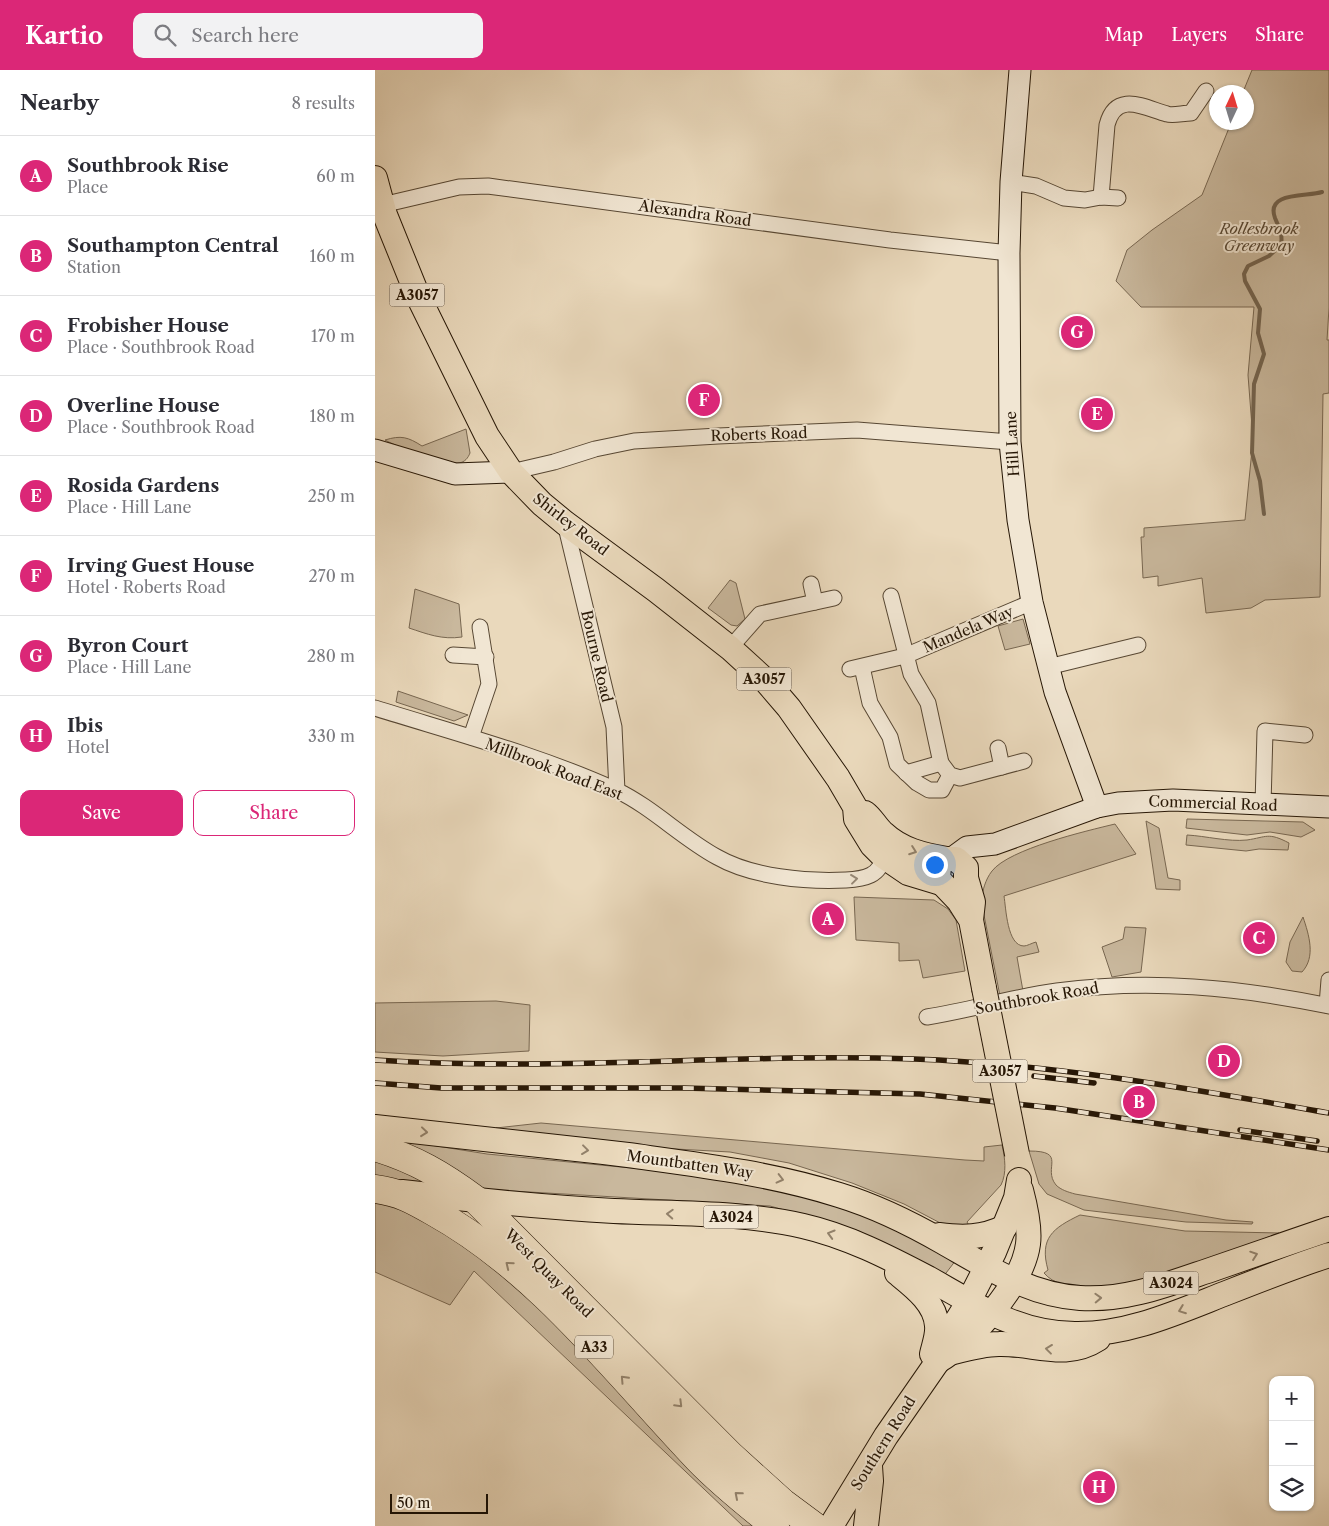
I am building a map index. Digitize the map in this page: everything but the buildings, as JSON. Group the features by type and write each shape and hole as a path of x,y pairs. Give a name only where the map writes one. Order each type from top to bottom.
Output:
{"highway":[{"name":"West Quay Road","path":"375,1147 403,1156 432,1169 476,1200 730,1455 783,1503 814,1526"},
{"name":"West Quay Road","path":"385,1190 465,1232 524,1277 581,1333 700,1461 775,1526"}],"main road":[{"name":"Shirley Road","path":"375,178 380,212 417,294 489,440 511,472 541,504 730,648 765,680 789,708 839,778 855,806 857,819 863,830 883,856 908,873 953,873"},
{"name":"Shirley Road","path":"855,806 867,814 883,834 898,846 920,854 953,873"},
{"name":"A3057","path":"953,873 973,902 971,920 1017,1154 1019,1180 1025,1205 1015,1222 1028,1244 1024,1261 997,1286 968,1303"},
{"name":"Mountbatten Way","path":"375,1127 519,1141 715,1166 760,1174 842,1196 880,1210 928,1234 997,1286 1050,1293"},
{"name":"A3024","path":"385,1190 523,1205 760,1219 802,1226 838,1236 868,1248 928,1278 968,1303 997,1286"},
{"path":"928,1234 969,1238 1015,1222"},
{"path":"1015,1222 997,1286 1025,1311 1041,1318 1110,1331"},
{"name":"A3024","path":"1050,1293 1077,1298 1097,1298 1141,1292 1329,1229"},
{"path":"1028,1244 1041,1280 1050,1293"},
{"path":"868,1248 914,1287 931,1308 937,1326 940,1363 1001,1344 1065,1351 1078,1349 1110,1331"},
{"name":"A3024","path":"1110,1331 1177,1313 1329,1256"},
{"name":"Southern Road","path":"831,1526 869,1464 997,1286"},
{"name":"Southern Road","path":"940,1363 946,1338 968,1303"},
{"path":"866,1526 871,1481 869,1464"}],"street":[{"name":"Hill Lane","path":"1020,70 1011,182 1009,252 1010,442 1018,520 1032,602 1048,667 1097,807"},
{"path":"1101,197 1109,116 1114,111 1130,104 1154,108 1168,115 1191,113 1206,91"},
{"path":"1011,182 1036,186 1063,198 1085,200 1101,197 1119,198"},
{"name":"Alexandra Road","path":"380,212 459,187 488,186 890,240 1009,252"},
{"name":"Roberts Road","path":"511,472 595,449 634,442 718,436 857,430 1010,442"},
{"path":"375,450 455,474 511,472"},
{"name":"Bourne Road","path":"565,523 614,727 617,791"},
{"path":"811,584 815,602"},
{"name":"Mandela Way","path":"891,596 905,656 911,674 928,703 946,769 945,787 936,791 929,790 897,764 889,738 870,703 856,668 905,656 1032,602"},
{"path":"730,648 760,614 834,598"},
{"path":"471,737 489,684 480,627"},
{"path":"1048,667 1139,645"},
{"path":"453,654 486,656"},
{"name":"Millbrook Road East","path":"375,708 471,737 549,764 617,791 717,858 788,880 835,880 869,876 882,865 883,856"},
{"path":"1263,805 1265,731 1305,735"},
{"path":"998,748 1002,767"},
{"path":"906,773 946,769 960,778 1024,761"},
{"name":"Commercial Road","path":"953,873 995,844 1097,807 1146,800 1329,807"},
{"path":"1328,1006 1329,980"},
{"name":"Southbrook Road","path":"927,1017 1055,992 1140,984 1227,989 1328,1006"}],"green space":[{"name":"Rollesbrook Greenway","path":"1252,70 1329,70 1329,308 1327,340 1329,340 1329,393 1323,394 1320,597 1265,600 1251,608 1206,613 1202,578 1158,586 1158,576 1143,578 1141,537 1144,537 1144,528 1245,520 1253,440 1248,375 1254,307 1141,307 1116,281 1127,250 1202,195 1228,130 1254,130 1254,85 1246,85"},
{"path":"466,429 470,453 466,460 459,463 422,455 385,440 404,438 422,446"},
{"path":"730,580 736,583 745,619 737,626 731,625 708,608"},
{"path":"415,589 459,604 462,637 441,637 409,628"},
{"path":"1023,619 1030,644 1005,650 998,626"},
{"path":"398,691 468,715 454,721 396,702"},
{"path":"1187,819 1303,822 1315,830 1301,837 1270,832 1247,835 1186,828"},
{"path":"1146,821 1159,828 1168,878 1180,880 1180,890 1156,889"},
{"path":"1115,824 1136,854 1004,896 1008,926 1014,940 1024,946 1036,942 1039,952 1017,957 1023,991 1000,996 981,900 985,885 992,871 1014,855 1031,848"},
{"path":"1187,835 1225,840 1247,840 1272,836 1289,843 1288,850 1259,849 1246,851 1186,845"},
{"path":"854,897 934,900 948,909 956,920 965,971 923,978 919,960 899,961 899,943 856,940"},
{"path":"1303,917 1309,938 1309,960 1302,972 1292,971 1286,962 1290,942"},
{"path":"1125,927 1146,928 1141,972 1112,977 1102,947 1123,939"},
{"path":"496,1001 530,1005 529,1051 443,1056 375,1052 375,1003"},
{"path":"541,1123 984,1161 984,1147 1002,1145 1005,1170 1001,1185 967,1222 971,1229 946,1226 904,1204 852,1183 789,1163 730,1152 640,1147 496,1128"},
{"path":"380,1137 487,1154 734,1178 868,1215 956,1260 943,1277 859,1231 770,1206 478,1189"},
{"path":"1029,1151 1041,1152 1051,1157 1052,1179 1062,1190 1075,1194 1226,1220 1253,1222 1252,1224 1186,1222 1084,1210 1047,1194 1039,1184"},
{"path":"375,1157 438,1183 375,1178"},
{"path":"375,1199 393,1201 483,1255 765,1526 743,1526 474,1271 450,1305 375,1272"},
{"path":"1080,1215 1185,1231 1279,1233 1228,1253 1158,1276 1122,1284 1090,1288 1063,1285 1044,1273 1048,1270 1045,1250 1047,1242 1056,1230"}],"waterway":[{"path":"1264,514 1260,481 1252,453 1254,384 1264,354 1258,333 1260,309 1245,281 1244,274 1248,266 1269,256 1281,245 1281,234 1275,218 1274,209 1276,203 1289,197 1322,192"}],"railway":[{"path":"375,1060 510,1064 779,1058 914,1059 1019,1066 1071,1072 1226,1095 1329,1113"},
{"path":"1034,1076 1094,1083"},
{"path":"375,1083 441,1088 683,1088 920,1094 1055,1108 1329,1150"},
{"path":"1240,1130 1317,1141"}],"place":[{"name":"Byron Court","path":"1077,332"},
{"name":"Irving Guest House","path":"704,400"},
{"name":"Rosida Gardens","path":"1097,414"},
{"name":"Southbrook Rise","path":"828,919"},
{"name":"Frobisher House","path":"1259,938"},
{"name":"Overline House","path":"1224,1061"},
{"name":"Southampton Central","path":"1139,1102"},
{"name":"Ibis","path":"1099,1487"}]}
